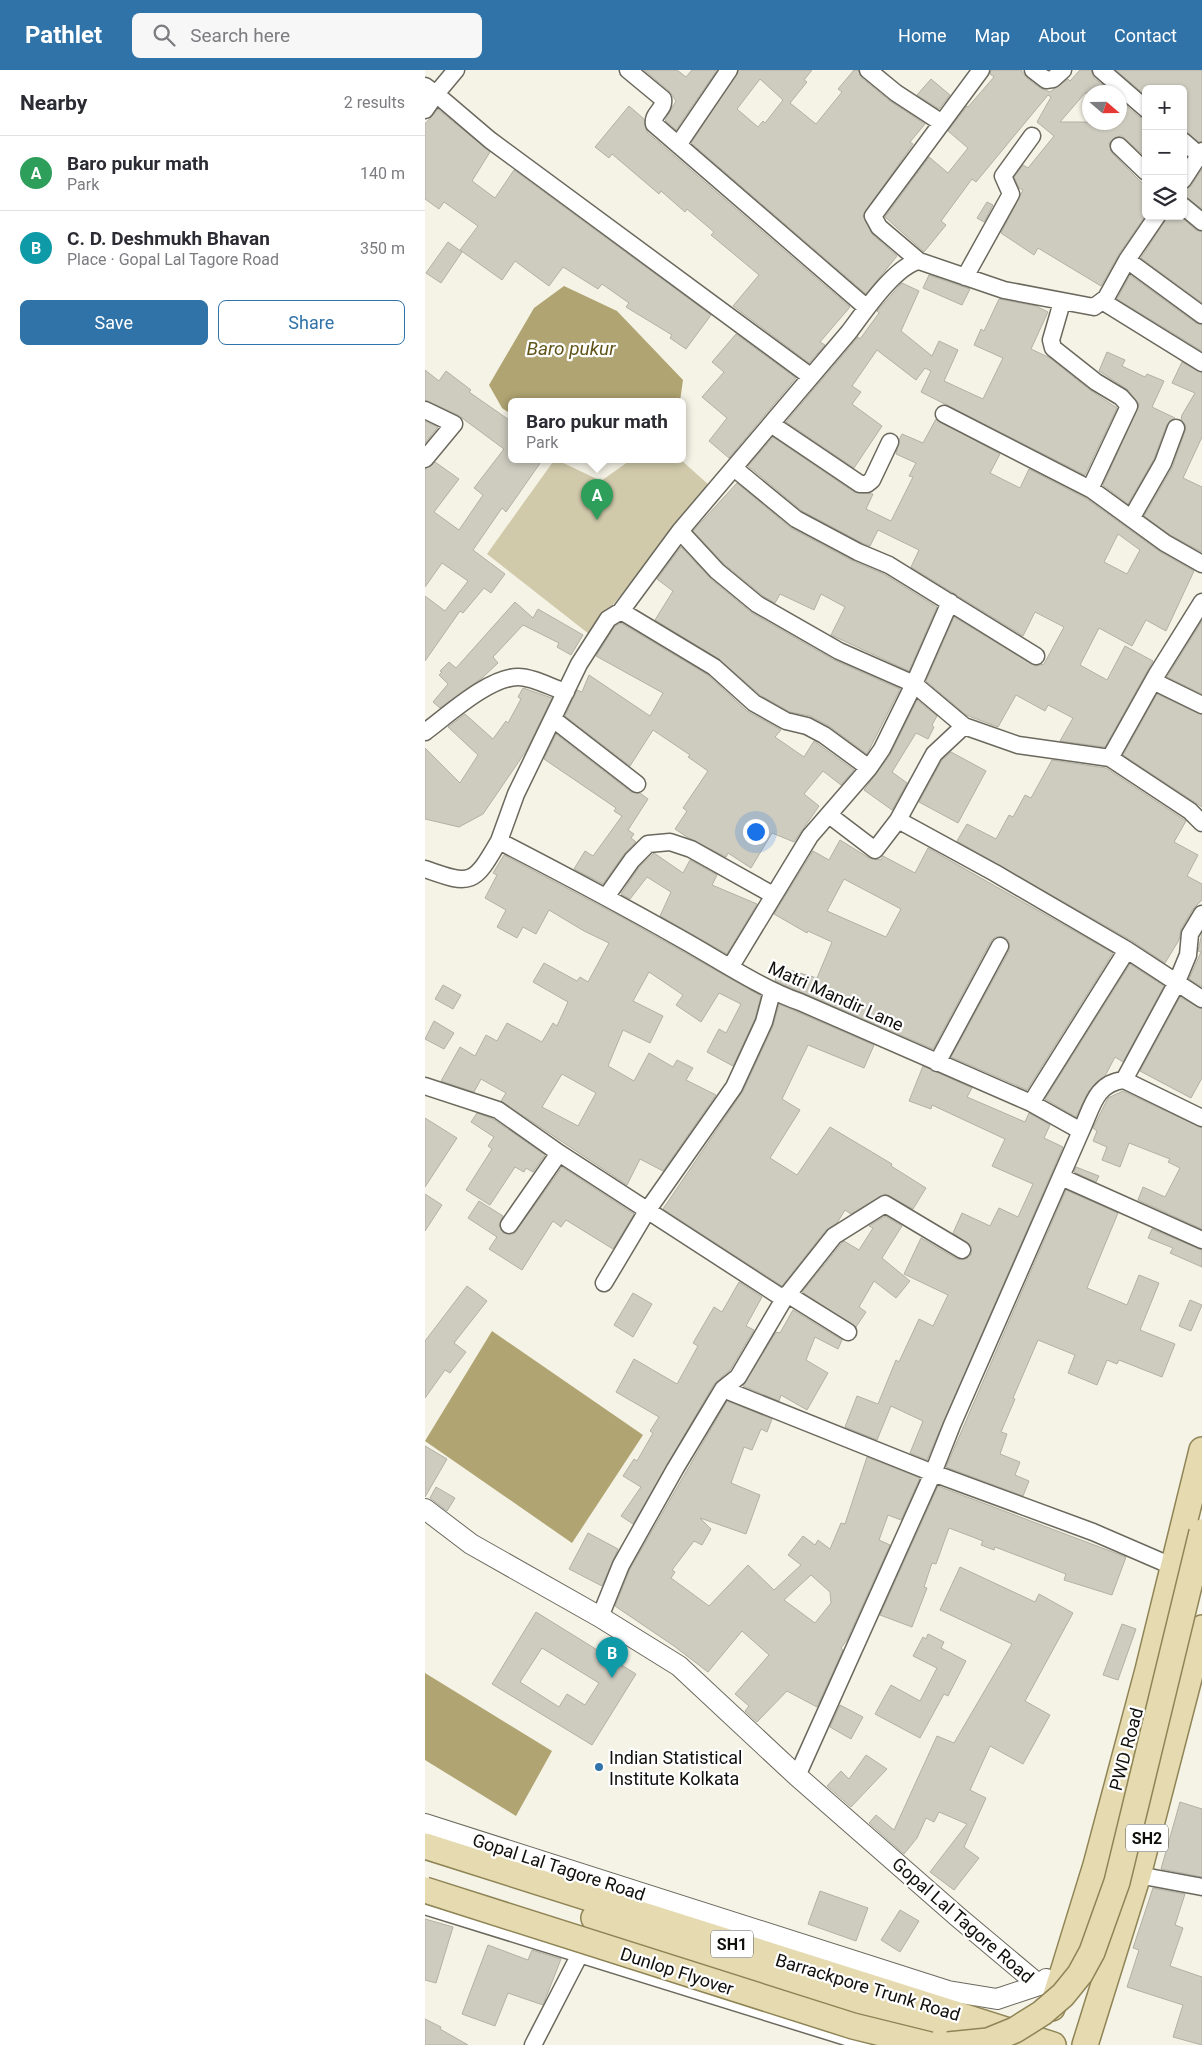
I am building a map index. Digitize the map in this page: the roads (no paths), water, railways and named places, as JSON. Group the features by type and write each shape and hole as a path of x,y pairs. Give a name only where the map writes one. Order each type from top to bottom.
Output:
{"main road":[{"name":"PWD Road","path":"1044,2044 1096,1865 1174,1567 1202,1450"},
{"name":"Dunlop Flyover","path":"425,1890 853,2026 935,2042 988,2041 1015,2030 1042,2013 1063,1995 1075,1981 1092,1952 1117,1882 1202,1532"},
{"name":"SH2","path":"1085,2045 1138,1875 1202,1628"},
{"name":"Barrackpore Trunk Road","path":"425,1846 1044,2044"},
{"name":"Barrackpore Trunk Road","path":"425,1864 616,1925 935,2042 971,2045"}],"street":[{"path":"425,110 431,90 456,70"},
{"path":"628,70 663,100 663,106 655,116 654,124 867,308"},
{"path":"678,145 729,70"},
{"path":"868,70 896,93 942,123"},
{"path":"981,70 873,216 879,227 919,261 1004,290 1094,307 1102,301 1154,220"},
{"path":"1033,70 1046,80 1053,79 1063,70"},
{"path":"1101,70 1142,106"},
{"path":"431,90 498,146 810,376"},
{"path":"965,277 1011,194 1003,176 1032,136"},
{"path":"1186,175 1201,153 1187,144"},
{"path":"1119,146 1142,168"},
{"path":"1187,209 1202,222"},
{"path":"1127,260 1202,315"},
{"path":"425,869 456,880 469,879 482,871 499,841 516,794 579,664 608,619 621,611 679,531 867,308 905,266 919,261"},
{"path":"1102,301 1202,363"},
{"path":"1062,302 1051,340 1053,348 1095,382 1121,397 1129,406 1090,489"},
{"path":"425,410 454,424 425,459"},
{"path":"945,414 1090,489 1165,542 1201,562"},
{"path":"771,424 860,484 867,484 872,480 890,442"},
{"path":"1132,517 1163,463 1176,428"},
{"path":"734,468 796,519 858,552 889,565 1036,656"},
{"path":"679,531 717,571 757,604 839,651 914,684 964,726 1018,745 1110,758 1190,811 1202,823"},
{"path":"731,966 810,836 869,768 882,749 914,684 949,602"},
{"path":"1110,758 1153,681 1202,602"},
{"path":"621,611 714,667 754,703 786,721 807,726 824,735 869,768"},
{"path":"425,732 487,687 503,678 520,677 566,692"},
{"path":"1153,681 1202,705"},
{"path":"553,719 637,784"},
{"path":"829,814 875,850 898,820 934,754 964,726"},
{"path":"898,820 995,873 1127,950 1176,984 1202,999"},
{"name":"Matri Mandir Lane","path":"499,841 607,897 731,966 772,992 800,1002 1031,1103 1081,1131"},
{"path":"607,897 632,860 647,844 670,842 691,849 773,895"},
{"path":"1124,1080 1176,984 1188,954 1190,934 1202,914"},
{"path":"937,1063 1000,946"},
{"path":"1031,1103 1127,950"},
{"path":"604,1284 647,1211 734,1087 764,1022 772,992"},
{"path":"797,1776 933,1473 952,1425 1101,1088 1112,1082 1124,1080 1202,1118"},
{"path":"425,1086 498,1110 559,1154 647,1211 847,1332"},
{"path":"509,1225 559,1154"},
{"path":"1061,1177 1202,1240"},
{"path":"600,1617 621,1565 723,1389 739,1377 786,1296 834,1236 885,1204 962,1250"},
{"path":"723,1389 933,1473 1093,1532 1174,1567"},
{"name":"Gopal Lal Tagore Road","path":"425,1509 471,1544 600,1617 679,1666 797,1776 958,1918 1039,1985"},
{"name":"Gopal Lal Tagore Road","path":"425,1824 948,1991 997,1999 1039,1985"},
{"path":"1138,1875 1202,1887"},
{"path":"425,1906 579,1956 872,2045"},
{"path":"533,2045 579,1956"},
{"path":"1039,1985 1068,1959"}],"water":[{"name":"Baro pukur","path":"564,286 617,311 683,380 680,398 508,398 508,412 502,408 489,385 534,308"},
{"path":"492,1331 643,1435 572,1543 425,1441"},
{"path":"425,1673 552,1751 516,1816 425,1760"}],"place":[{"name":"Baro pukur math","path":"597,520"},
{"name":"C. D. Deshmukh Bhavan","path":"612,1678"},
{"name":"Indian Statistical Institute Kolkata","path":"599,1767"}]}
